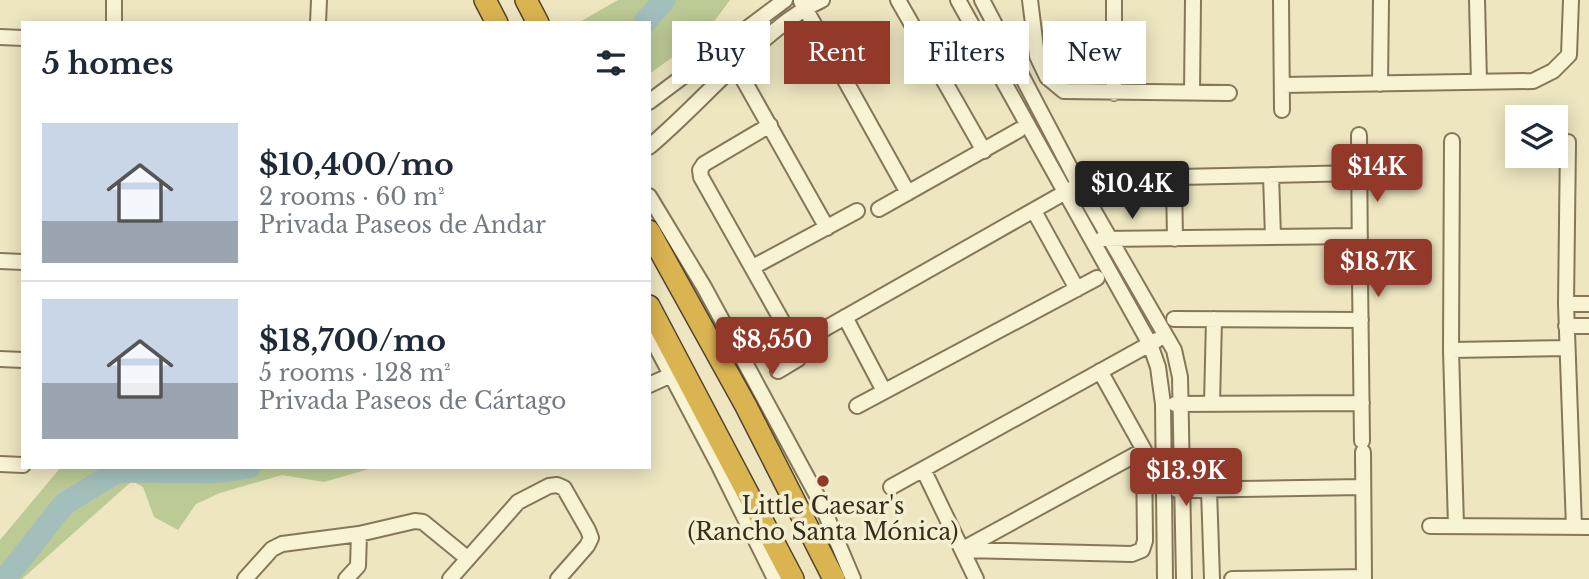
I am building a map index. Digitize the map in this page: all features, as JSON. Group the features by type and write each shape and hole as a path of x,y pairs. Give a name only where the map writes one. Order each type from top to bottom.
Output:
{"highway":[{"path":"485,0 496,21"},
{"path":"526,0 537,21"},
{"path":"651,234 755,402 834,579"},
{"path":"651,311 677,372 783,576"}],"street":[{"path":"114,0 114,21"},
{"path":"318,21 319,0"},
{"path":"758,21 785,0"},
{"path":"770,35 802,4 822,0"},
{"path":"898,0 984,151"},
{"path":"958,0 1023,128 1065,193 1150,344 1158,367 1163,404 1165,579"},
{"path":"982,0 1108,239 1174,350 1180,377 1184,579"},
{"path":"1030,0 1037,56 1047,77 1064,91 1229,93"},
{"path":"1114,0 1114,93"},
{"path":"1192,93 1193,0"},
{"path":"1281,0 1282,110"},
{"path":"1380,84 1381,0"},
{"path":"1477,0 1479,82"},
{"path":"1282,85 1533,80 1553,71 1569,55 1571,0"},
{"path":"802,4 908,193"},
{"path":"0,37 21,38"},
{"path":"651,101 674,84"},
{"path":"652,141 713,84"},
{"path":"746,84 827,228"},
{"path":"769,125 704,164 700,170 701,177 799,351 798,359 778,371"},
{"path":"879,209 1023,128"},
{"path":"1232,579 1364,578 1359,135"},
{"path":"1452,141 1451,350 1456,526"},
{"path":"1568,168 1566,326 1574,527"},
{"path":"1175,239 1175,178 1359,173"},
{"path":"1271,175 1273,237"},
{"path":"819,332 1079,185"},
{"path":"651,199 704,287 755,402 821,503 853,579"},
{"path":"753,267 857,211"},
{"path":"1034,211 1077,289"},
{"path":"1091,240 1360,236"},
{"path":"0,261 21,262"},
{"path":"857,406 1097,278"},
{"path":"1566,304 1589,304"},
{"path":"845,317 884,391"},
{"path":"1174,318 1361,320"},
{"path":"1212,404 1214,319"},
{"path":"1566,326 1589,326"},
{"path":"891,487 1166,335"},
{"path":"651,336 677,372 651,384"},
{"path":"1451,350 1567,348"},
{"path":"0,359 21,360"},
{"path":"962,550 1132,554 1142,550 1145,541 1144,450 1100,371"},
{"path":"1163,404 1362,403"},
{"path":"962,550 1144,450"},
{"path":"0,464 21,465"},
{"path":"923,469 976,579"},
{"path":"450,579 518,502 549,486 557,485 564,488 591,538 558,579"},
{"path":"1165,490 1363,486"},
{"path":"1209,490 1212,579"},
{"path":"245,579 272,549 282,544 359,534 415,522 423,522 467,558"},
{"path":"1430,526 1589,527"},
{"path":"346,579 358,566 359,534"}],"green space":[{"path":"618,0 730,0 715,21 672,21 672,58 651,73 651,21 581,21"},
{"path":"59,469 369,469 324,482 282,475 220,493 196,504 178,530 154,517 143,487 132,481 22,579 0,579 0,540"}],"waterway":[{"path":"646,21 664,0"},
{"path":"5,579 64,504 118,471 212,472 234,469"}],"place":[{"name":"Little Caesar's (Rancho Santa Mónica)","path":"823,481"}]}
